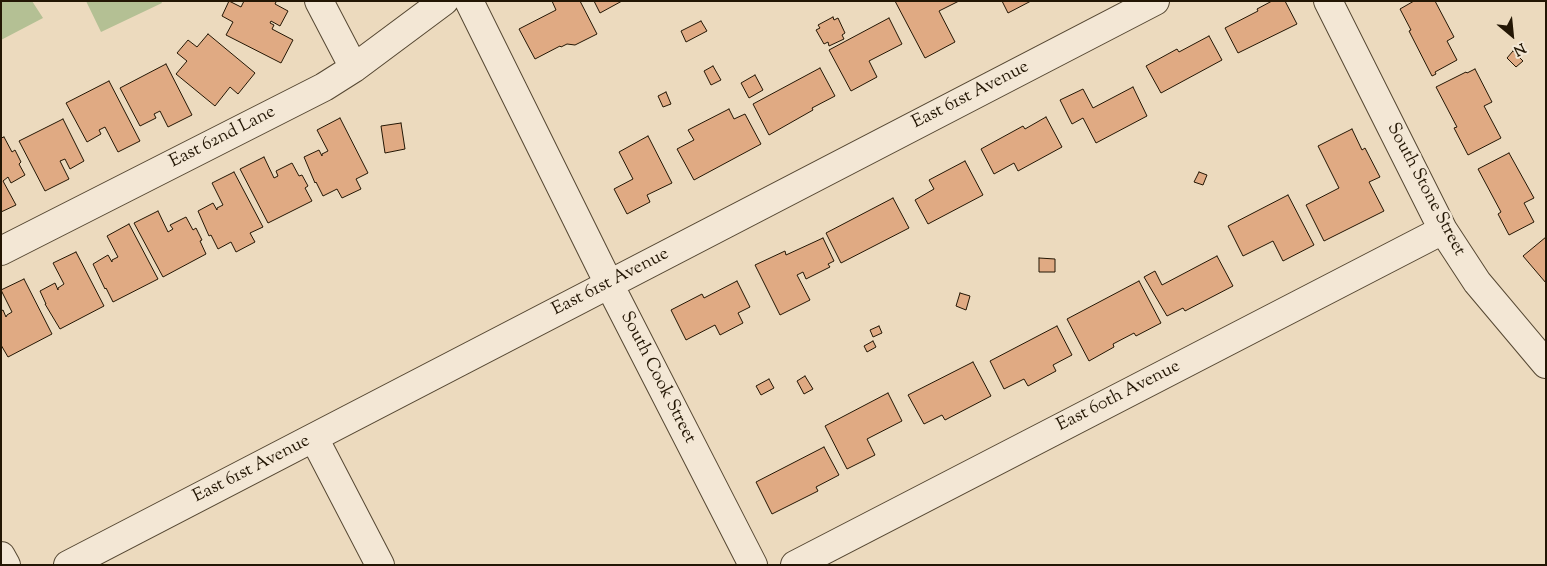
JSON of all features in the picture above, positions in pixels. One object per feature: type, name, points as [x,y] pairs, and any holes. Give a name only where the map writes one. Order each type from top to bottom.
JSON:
[{"type":"street","points":[[319,1],[354,68]]},
{"type":"street","name":"South Cook Street","points":[[469,1],[608,284],[753,565]]},
{"type":"street","name":"East 61st Avenue","points":[[68,565],[1154,1]]},
{"type":"street","name":"South Stone Street","points":[[1328,1],[1442,230],[1477,282],[1546,364]]},
{"type":"street","name":"East 62nd Lane","points":[[1,251],[324,87],[354,68],[440,5]]},
{"type":"street","name":"East 60th Avenue","points":[[795,565],[1442,230]]},
{"type":"street","points":[[314,438],[380,565]]},
{"type":"street","points":[[1,556],[6,565]]},
{"type":"green space","points":[[1,1],[32,1],[43,18],[1,40]]},
{"type":"green space","points":[[86,1],[161,1],[162,3],[101,32]]},
{"type":"building","points":[[229,1],[241,7],[244,1],[274,1],[276,2],[275,4],[288,11],[280,26],[271,21],[270,23],[274,25],[272,29],[293,40],[281,63],[226,35],[233,22],[222,16]]},
{"type":"building","points":[[552,1],[580,1],[597,34],[575,45],[567,44],[560,46],[535,59],[519,29],[556,10]]},
{"type":"building","points":[[594,1],[622,1],[600,13]]},
{"type":"building","points":[[895,1],[959,1],[939,11],[955,42],[925,58]]},
{"type":"building","points":[[1002,1],[1031,1],[1008,13]]},
{"type":"building","points":[[1272,1],[1285,1],[1297,24],[1238,53],[1225,28],[1258,11],[1257,9]]},
{"type":"building","points":[[1414,1],[1435,1],[1454,37],[1447,41],[1457,60],[1435,72],[1436,74],[1432,76],[1400,9]]},
{"type":"building","points":[[833,17],[834,20],[838,18],[845,33],[842,35],[844,39],[829,46],[828,42],[824,44],[816,30],[820,28],[818,25]]},
{"type":"building","points":[[889,18],[902,44],[869,61],[877,77],[851,91],[829,50]]},
{"type":"building","points":[[701,21],[707,31],[686,42],[681,31]]},
{"type":"building","points":[[208,34],[255,73],[238,94],[230,87],[215,106],[176,74],[187,61],[177,53],[188,40],[197,47]]},
{"type":"building","points":[[1209,36],[1222,60],[1161,93],[1146,66],[1177,49],[1179,52]]},
{"type":"building","points":[[1513,51],[1523,61],[1516,67],[1507,58]]},
{"type":"building","points":[[166,64],[192,115],[168,127],[160,111],[154,114],[156,118],[140,126],[120,88]]},
{"type":"building","points":[[713,66],[721,80],[711,85],[704,71]]},
{"type":"building","points":[[820,68],[835,96],[769,135],[753,104]]},
{"type":"building","points":[[1475,69],[1492,102],[1484,106],[1501,138],[1468,155],[1454,128],[1457,127],[1436,87]]},
{"type":"building","points":[[755,75],[763,90],[749,98],[741,83]]},
{"type":"building","points":[[109,81],[140,141],[118,152],[105,127],[99,130],[101,134],[87,142],[66,103]]},
{"type":"building","points":[[1133,87],[1147,116],[1096,143],[1083,118],[1072,124],[1060,100],[1083,89],[1093,108]]},
{"type":"building","points":[[666,92],[671,104],[663,107],[658,96]]},
{"type":"building","points":[[729,109],[734,119],[745,114],[761,144],[694,180],[677,149],[694,140],[688,130]]},
{"type":"building","points":[[1046,117],[1062,147],[1018,171],[1014,163],[994,174],[981,149],[1023,126],[1025,129]]},
{"type":"building","points":[[340,118],[368,173],[356,179],[361,189],[342,198],[337,189],[323,196],[304,157],[319,150],[322,156],[322,154],[328,151],[317,130]]},
{"type":"building","points":[[63,119],[84,161],[70,169],[65,159],[60,161],[69,179],[45,191],[19,141]]},
{"type":"building","points":[[401,123],[405,149],[385,153],[381,126]]},
{"type":"building","points":[[1352,129],[1362,150],[1365,148],[1380,177],[1369,182],[1384,211],[1324,241],[1306,205],[1339,188],[1318,146]]},
{"type":"building","points":[[648,136],[672,183],[647,195],[650,202],[627,214],[614,189],[633,179],[619,152]]},
{"type":"building","points":[[4,137],[12,152],[15,150],[25,175],[11,183],[8,177],[3,181],[16,205],[1,212],[1,138]]},
{"type":"building","points":[[1509,153],[1534,198],[1524,203],[1534,222],[1509,235],[1498,214],[1501,212],[1478,169]]},
{"type":"building","points":[[264,157],[274,178],[278,176],[276,171],[292,163],[299,176],[302,175],[308,186],[305,188],[312,201],[268,223],[240,169]]},
{"type":"building","points":[[965,161],[983,195],[928,224],[915,200],[934,189],[929,180]]},
{"type":"building","points":[[234,172],[263,227],[250,233],[255,242],[236,252],[231,242],[218,249],[211,235],[209,236],[198,211],[213,203],[217,210],[217,208],[223,205],[212,183]]},
{"type":"building","points":[[1199,172],[1207,175],[1203,185],[1194,182]]},
{"type":"building","points":[[1288,195],[1314,245],[1283,261],[1273,241],[1243,256],[1228,226]]},
{"type":"building","points":[[893,198],[909,228],[841,263],[826,233]]},
{"type":"building","points":[[158,211],[168,232],[173,229],[170,225],[186,217],[193,230],[196,228],[206,254],[163,277],[134,223]]},
{"type":"building","points":[[129,224],[158,279],[113,302],[93,264],[108,255],[112,262],[112,260],[118,257],[107,236]]},
{"type":"building","points":[[1546,237],[1546,283],[1523,256]]},
{"type":"building","points":[[823,238],[834,261],[828,264],[830,267],[806,279],[803,272],[797,275],[810,300],[780,315],[755,265],[785,251],[786,255]]},
{"type":"building","points":[[76,252],[104,306],[60,329],[45,304],[40,291],[55,283],[58,290],[64,284],[53,263]]},
{"type":"building","points":[[1217,256],[1233,286],[1185,311],[1183,308],[1167,316],[1144,277],[1155,271],[1162,285]]},
{"type":"building","points":[[1039,258],[1055,259],[1055,272],[1039,272]]},
{"type":"building","points":[[24,279],[52,334],[8,357],[1,345],[1,311],[3,310],[6,317],[12,312],[1,290]]},
{"type":"building","points":[[737,281],[750,307],[738,313],[743,323],[720,335],[715,325],[686,340],[671,310],[702,294],[704,298]]},
{"type":"building","points":[[1139,281],[1161,323],[1136,336],[1134,333],[1113,344],[1114,347],[1089,361],[1067,319]]},
{"type":"building","points":[[960,293],[970,296],[966,310],[956,306]]},
{"type":"building","points":[[879,326],[882,333],[873,337],[870,330]]},
{"type":"building","points":[[1057,326],[1072,355],[1053,365],[1056,371],[1028,386],[1024,379],[1004,389],[990,361]]},
{"type":"building","points":[[873,341],[876,347],[867,352],[864,346]]},
{"type":"building","points":[[973,362],[991,396],[945,420],[942,415],[924,424],[908,395]]},
{"type":"building","points":[[805,376],[813,389],[804,394],[797,381]]},
{"type":"building","points":[[769,379],[774,388],[761,395],[756,386]]},
{"type":"building","points":[[888,393],[902,421],[867,439],[875,455],[847,469],[825,426]]},
{"type":"building","points":[[824,447],[839,475],[816,487],[818,491],[772,514],[756,482]]}]
